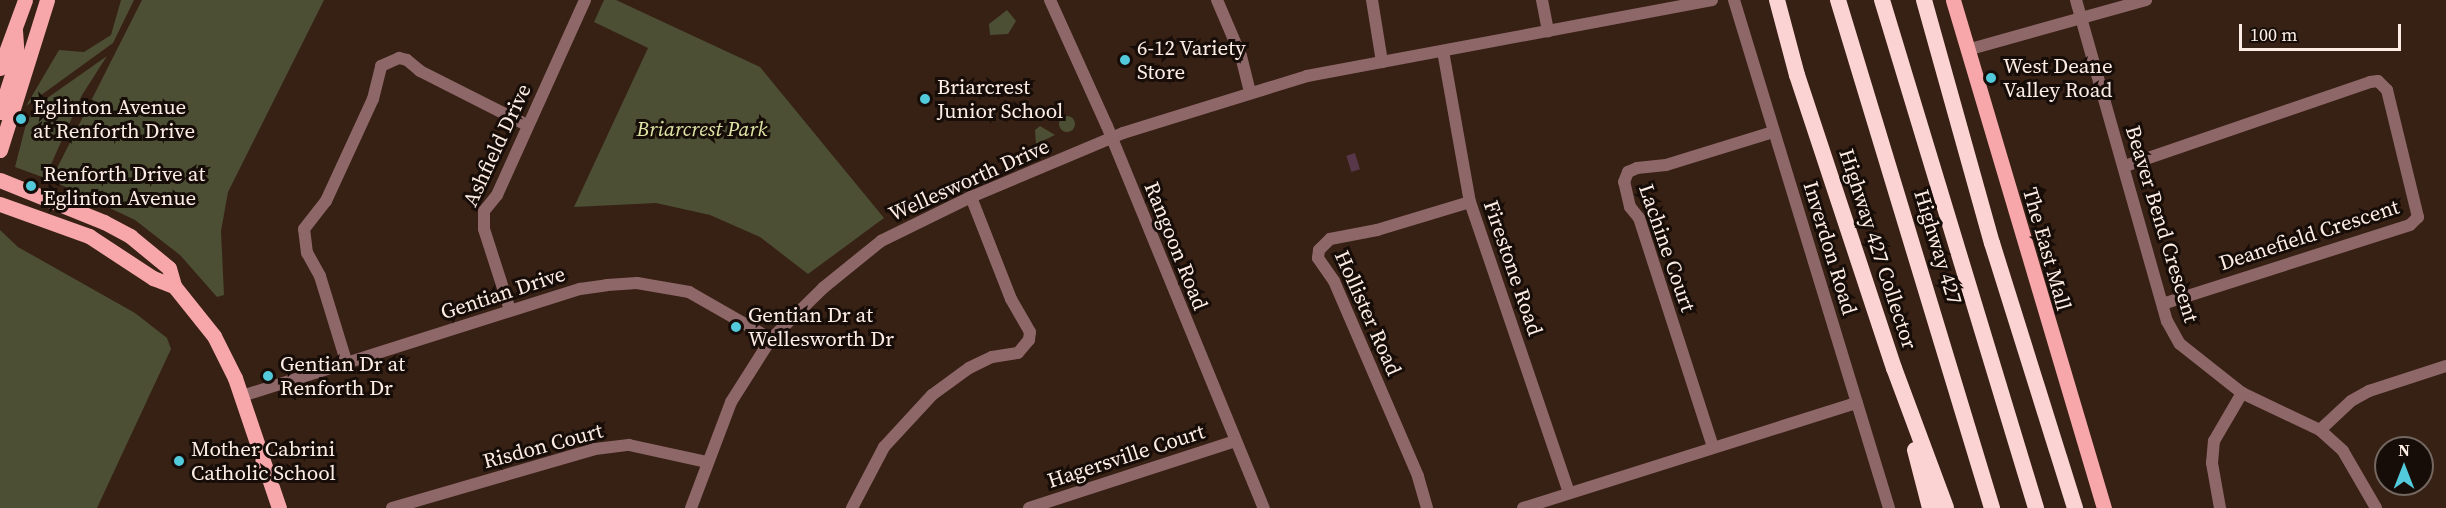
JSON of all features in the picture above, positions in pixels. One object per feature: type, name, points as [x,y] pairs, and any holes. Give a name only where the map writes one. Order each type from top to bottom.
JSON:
[{"type":"highway","name":"Highway 427 Collector","points":[[1778,0],[1797,75],[1894,368],[1946,508]]},
{"type":"highway","name":"Highway 427","points":[[1838,0],[1992,508]]},
{"type":"highway","name":"Highway 427","points":[[1884,0],[2036,508]]},
{"type":"highway","points":[[1924,0],[1992,243],[2075,508]]},
{"type":"highway","points":[[1894,368],[1930,508]]},
{"type":"main road","points":[[0,112],[15,29],[25,0]]},
{"type":"main road","points":[[0,150],[47,0]]},
{"type":"main road","name":"The East Mall","points":[[1953,0],[2104,508]]},
{"type":"main road","points":[[0,68],[12,51]]},
{"type":"main road","points":[[0,180],[130,236],[169,268],[174,286],[214,336],[242,396],[279,508]]},
{"type":"main road","points":[[0,204],[89,236],[153,278],[174,286]]},
{"type":"street","name":"Ashfield Drive","points":[[510,310],[482,221],[585,0]]},
{"type":"street","name":"Rangoon Road","points":[[1050,0],[1112,138],[1264,508]]},
{"type":"street","points":[[1217,0],[1241,56],[1250,92]]},
{"type":"street","points":[[1372,0],[1382,62]]},
{"type":"street","points":[[1542,0],[1548,31]]},
{"type":"street","name":"Wellesworth Drive","points":[[691,508],[706,462],[730,402],[771,339],[823,288],[881,242],[971,197],[1112,138],[1250,92],[1307,76],[1712,0]]},
{"type":"street","name":"Inverdon Road","points":[[1734,0],[1889,508]]},
{"type":"street","name":"Beaver Bend Crescent","points":[[2076,0],[2163,304],[2180,344],[2242,393],[2320,430],[2343,451],[2376,508]]},
{"type":"street","points":[[1967,50],[2146,0]]},
{"type":"street","name":"Firestone Road","points":[[1443,51],[1470,202],[1569,492]]},
{"type":"street","points":[[347,364],[320,276],[307,254],[304,229],[326,201],[373,99],[381,66],[399,58],[407,60],[420,71],[527,125]]},
{"type":"street","name":"Deanefield Crescent","points":[[2125,166],[2370,82],[2378,81],[2387,90],[2418,217],[2410,225],[2163,304]]},
{"type":"street","name":"Lachine Court","points":[[1713,447],[1639,218],[1630,207],[1624,182],[1628,172],[1637,168],[1666,165],[1773,132]]},
{"type":"street","points":[[852,508],[884,447],[932,395],[969,368],[992,357],[1018,353],[1029,340],[1030,332],[1011,299],[971,197]]},
{"type":"street","name":"Hollister Road","points":[[1427,508],[1418,476],[1334,281],[1318,258],[1319,250],[1330,239],[1377,230],[1470,202]]},
{"type":"street","name":"Gentian Drive","points":[[242,396],[580,289],[637,283],[689,292],[771,339]]},
{"type":"street","points":[[2320,430],[2351,401],[2369,391],[2446,366]]},
{"type":"street","points":[[2220,508],[2212,464],[2214,441],[2242,393]]},
{"type":"street","points":[[1523,508],[1857,403]]},
{"type":"street","name":"Hagersville Court","points":[[1029,508],[1235,441]]},
{"type":"street","name":"Risdon Court","points":[[392,508],[595,449],[628,445],[706,462]]},
{"type":"green space","points":[[121,0],[134,0],[113,43],[26,106],[59,50],[84,52],[111,35]]},
{"type":"green space","points":[[142,0],[324,0],[228,192],[221,231],[224,295],[217,297],[180,255],[135,220],[51,180]]},
{"type":"green space","name":"Briarcrest Park","points":[[604,0],[616,0],[760,67],[884,218],[808,274],[760,237],[710,215],[656,203],[574,207],[648,48],[594,22]]},
{"type":"green space","points":[[1007,10],[1016,21],[1008,34],[990,35],[989,24]]},
{"type":"green space","points":[[107,56],[82,95],[45,178],[15,167],[26,124],[36,106]]},
{"type":"green space","points":[[1067,116],[1073,118],[1075,124],[1073,130],[1067,132],[1061,130],[1059,124],[1061,118]]},
{"type":"green space","points":[[1040,126],[1055,135],[1036,144],[1035,130]]},
{"type":"green space","points":[[0,230],[18,247],[135,313],[167,338],[171,349],[97,508],[0,508]]},
{"type":"shaded area","points":[[1355,153],[1360,169],[1351,172],[1346,156]]},
{"type":"place","name":"6-12 Variety Store","points":[[1125,60]]},
{"type":"place","name":"West Deane Valley Road","points":[[1991,78]]},
{"type":"place","name":"Briarcrest Junior School","points":[[925,99]]},
{"type":"place","name":"Eglinton Avenue at Renforth Drive","points":[[21,119]]},
{"type":"place","name":"Renforth Drive at Eglinton Avenue","points":[[31,186]]},
{"type":"place","name":"Gentian Dr at Wellesworth Dr","points":[[736,327]]},
{"type":"place","name":"Gentian Dr at Renforth Dr","points":[[268,376]]},
{"type":"place","name":"Mother Cabrini Catholic School","points":[[179,461]]}]
